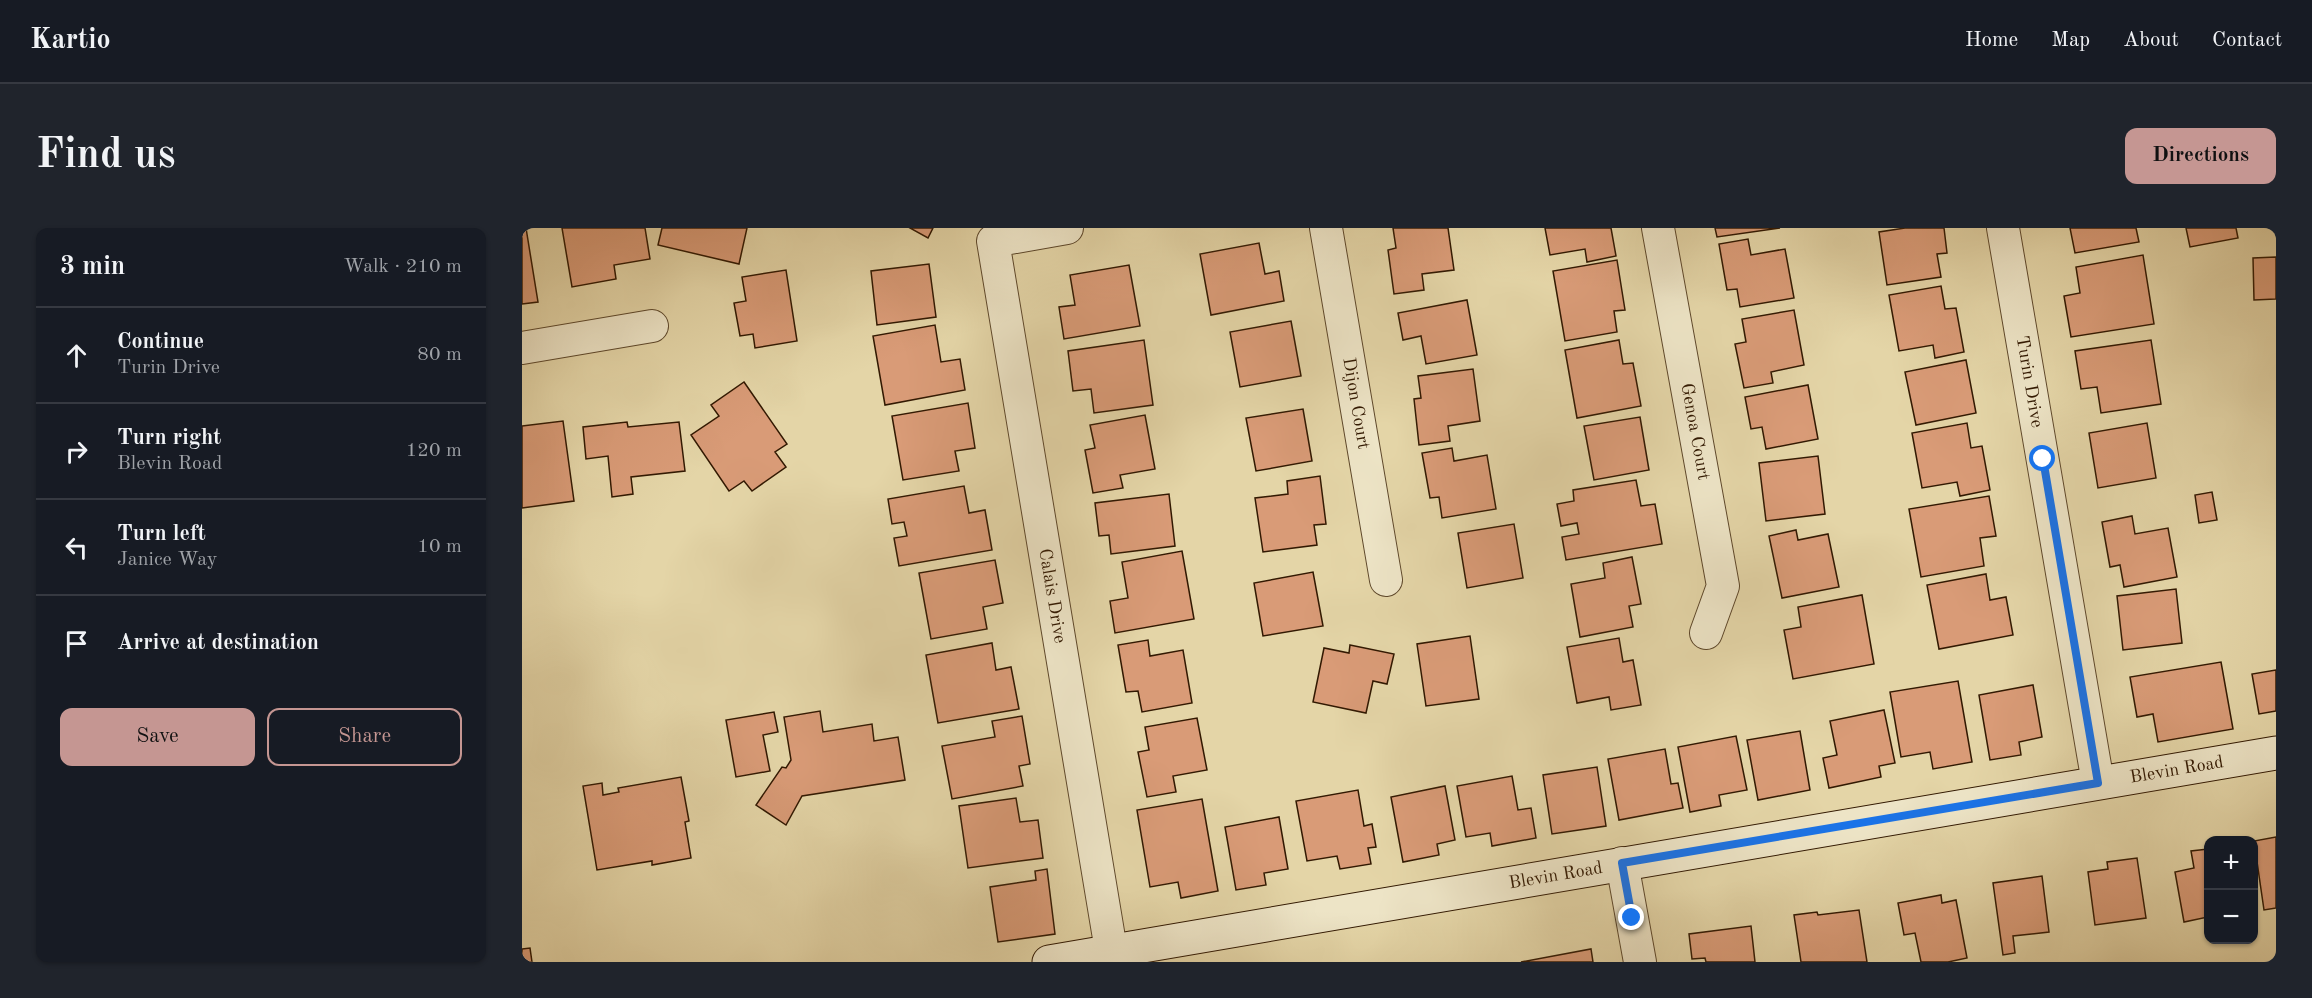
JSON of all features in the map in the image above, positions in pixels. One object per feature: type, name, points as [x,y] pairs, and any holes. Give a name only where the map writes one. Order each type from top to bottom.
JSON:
[{"type":"street","name":"Calais Drive","points":[[1067,228],[993,240],[1111,950]]},
{"type":"street","name":"Dijon Court","points":[[1326,228],[1386,580]]},
{"type":"street","name":"Genoa Court","points":[[1658,228],[1723,586],[1706,633]]},
{"type":"street","name":"Turin Drive","points":[[2003,228],[2098,783]]},
{"type":"street","points":[[522,348],[652,326]]},
{"type":"street","name":"Blevin Road","points":[[1048,962],[2276,753]]},
{"type":"street","points":[[1622,863],[1640,962]]},
{"type":"building","points":[[522,228],[526,228],[538,302],[522,304]]},
{"type":"building","points":[[562,228],[645,228],[650,259],[614,265],[616,279],[572,287]]},
{"type":"building","points":[[662,228],[747,228],[739,264],[658,245]]},
{"type":"building","points":[[910,228],[933,228],[928,238]]},
{"type":"building","points":[[1393,228],[1448,228],[1454,270],[1422,274],[1424,290],[1394,294],[1388,250],[1396,248]]},
{"type":"building","points":[[1545,228],[1611,228],[1616,256],[1587,262],[1585,249],[1550,255]]},
{"type":"building","points":[[1715,228],[1780,228],[1717,237]]},
{"type":"building","points":[[1905,228],[1944,228],[1947,253],[1937,254],[1941,277],[1887,285],[1879,232]]},
{"type":"building","points":[[2070,228],[2136,228],[2139,242],[2075,253]]},
{"type":"building","points":[[2186,228],[2236,228],[2238,238],[2190,247]]},
{"type":"building","points":[[1748,239],[1751,255],[1785,249],[1794,298],[1740,307],[1737,289],[1727,290],[1719,244]]},
{"type":"building","points":[[1259,243],[1265,274],[1279,271],[1284,301],[1211,315],[1200,254]]},
{"type":"building","points":[[2143,255],[2154,324],[2071,337],[2064,296],[2080,293],[2076,267]]},
{"type":"building","points":[[2276,257],[2276,299],[2254,300],[2253,258]]},
{"type":"building","points":[[1617,260],[1625,310],[1614,311],[1617,332],[1565,341],[1553,271]]},
{"type":"building","points":[[929,264],[936,317],[877,325],[871,271]]},
{"type":"building","points":[[1129,265],[1140,326],[1064,339],[1059,307],[1075,305],[1070,275]]},
{"type":"building","points":[[786,270],[797,341],[755,348],[753,334],[740,336],[734,303],[746,301],[742,277]]},
{"type":"building","points":[[1941,286],[1945,309],[1956,308],[1964,352],[1935,358],[1933,345],[1899,351],[1889,295]]},
{"type":"building","points":[[1467,300],[1477,355],[1426,364],[1421,336],[1403,340],[1398,313]]},
{"type":"building","points":[[1794,310],[1804,365],[1771,372],[1773,383],[1744,388],[1735,344],[1746,342],[1742,319]]},
{"type":"building","points":[[1291,321],[1301,376],[1240,387],[1230,332]]},
{"type":"building","points":[[935,325],[941,362],[960,359],[965,390],[885,405],[873,336]]},
{"type":"building","points":[[1144,340],[1153,405],[1094,413],[1091,389],[1073,391],[1068,351]]},
{"type":"building","points":[[1619,340],[1623,364],[1633,363],[1641,406],[1577,418],[1565,350]]},
{"type":"building","points":[[2151,340],[2161,404],[2101,413],[2097,387],[2081,389],[2075,351]]},
{"type":"building","points":[[1966,360],[1976,413],[1916,425],[1905,372]]},
{"type":"building","points":[[1473,369],[1480,421],[1448,426],[1450,441],[1419,445],[1414,399],[1421,398],[1418,376]]},
{"type":"building","points":[[744,382],[787,444],[775,452],[786,467],[752,491],[744,481],[729,491],[691,435],[719,416],[711,405]]},
{"type":"building","points":[[1808,385],[1818,439],[1766,449],[1762,427],[1751,429],[1745,397]]},
{"type":"building","points":[[968,403],[975,448],[955,451],[959,471],[903,480],[892,416]]},
{"type":"building","points":[[1303,409],[1312,461],[1256,471],[1246,418]]},
{"type":"building","points":[[1145,415],[1155,469],[1120,475],[1123,488],[1093,493],[1085,450],[1095,448],[1090,425]]},
{"type":"building","points":[[1640,417],[1649,470],[1594,480],[1584,426]]},
{"type":"building","points":[[563,421],[574,501],[522,508],[522,426]]},
{"type":"building","points":[[627,422],[628,427],[679,422],[685,471],[631,477],[633,494],[612,497],[608,456],[586,459],[583,427]]},
{"type":"building","points":[[1967,423],[1971,448],[1982,446],[1990,490],[1960,496],[1957,482],[1922,488],[1912,433]]},
{"type":"building","points":[[2147,423],[2156,478],[2098,488],[2089,433]]},
{"type":"building","points":[[1452,448],[1454,461],[1487,455],[1496,509],[1442,518],[1439,497],[1430,498],[1422,453]]},
{"type":"building","points":[[1818,456],[1825,514],[1766,521],[1759,463]]},
{"type":"building","points":[[1320,476],[1326,524],[1314,525],[1317,545],[1263,552],[1255,498],[1288,494],[1287,481]]},
{"type":"building","points":[[1636,480],[1641,506],[1655,504],[1662,544],[1566,560],[1562,537],[1579,534],[1577,523],[1561,526],[1557,504],[1574,501],[1573,490]]},
{"type":"building","points":[[964,486],[969,513],[985,510],[992,550],[899,566],[894,538],[907,536],[904,522],[892,524],[888,499]]},
{"type":"building","points":[[2212,492],[2217,520],[2199,523],[2195,495]]},
{"type":"building","points":[[1169,494],[1175,546],[1111,554],[1109,535],[1099,536],[1095,503]]},
{"type":"building","points":[[1989,496],[1996,536],[1980,538],[1984,566],[1921,577],[1909,509]]},
{"type":"building","points":[[2132,516],[2135,534],[2168,528],[2177,577],[2124,587],[2120,565],[2110,567],[2102,522]]},
{"type":"building","points":[[1514,524],[1523,578],[1467,588],[1458,533]]},
{"type":"building","points":[[1796,530],[1798,540],[1828,534],[1839,587],[1782,598],[1769,536]]},
{"type":"building","points":[[1182,551],[1194,619],[1115,633],[1110,601],[1128,598],[1122,562]]},
{"type":"building","points":[[1632,557],[1641,604],[1629,606],[1633,627],[1580,637],[1571,584],[1605,578],[1603,563]]},
{"type":"building","points":[[995,560],[1003,603],[983,607],[987,629],[931,639],[919,573]]},
{"type":"building","points":[[1313,572],[1323,626],[1263,636],[1254,583]]},
{"type":"building","points":[[1986,574],[1990,600],[2006,597],[2013,635],[1939,649],[1927,585]]},
{"type":"building","points":[[2176,589],[2182,643],[2123,650],[2117,596]]},
{"type":"building","points":[[1862,595],[1874,664],[1793,679],[1784,630],[1801,627],[1798,607]]},
{"type":"building","points":[[1470,636],[1479,699],[1426,706],[1417,644]]},
{"type":"building","points":[[1619,638],[1623,662],[1633,660],[1641,705],[1611,710],[1609,697],[1577,703],[1567,647]]},
{"type":"building","points":[[1148,640],[1150,656],[1183,650],[1192,703],[1142,712],[1138,691],[1126,692],[1118,645]]},
{"type":"building","points":[[992,643],[996,670],[1011,667],[1019,709],[938,723],[926,655]]},
{"type":"building","points":[[1350,645],[1394,654],[1387,684],[1373,681],[1366,713],[1313,702],[1324,648],[1349,653]]},
{"type":"building","points":[[2221,662],[2233,729],[2158,742],[2153,714],[2137,717],[2130,677]]},
{"type":"building","points":[[2276,670],[2276,711],[2259,714],[2252,674]]},
{"type":"building","points":[[1958,681],[1972,762],[1933,769],[1930,752],[1901,757],[1890,692]]},
{"type":"building","points":[[2033,685],[2042,737],[2019,742],[2021,755],[1990,760],[1979,695]]},
{"type":"building","points":[[1884,710],[1895,763],[1879,766],[1881,777],[1829,788],[1823,758],[1837,755],[1830,721]]},
{"type":"building","points":[[820,711],[823,732],[872,724],[874,741],[898,737],[905,780],[802,796],[786,825],[756,805],[782,767],[786,768],[791,760],[784,717]]},
{"type":"building","points":[[774,712],[778,732],[763,735],[770,771],[736,777],[726,720]]},
{"type":"building","points":[[1022,716],[1030,764],[1019,766],[1023,786],[952,799],[942,746],[995,737],[992,721]]},
{"type":"building","points":[[1197,718],[1207,770],[1173,776],[1176,792],[1147,797],[1138,752],[1149,750],[1145,727]]},
{"type":"building","points":[[1800,731],[1810,790],[1758,800],[1747,740]]},
{"type":"building","points":[[1736,736],[1747,790],[1719,795],[1721,806],[1690,812],[1678,747]]},
{"type":"building","points":[[1665,749],[1671,784],[1678,783],[1683,808],[1619,820],[1608,759]]},
{"type":"building","points":[[1597,767],[1606,826],[1552,834],[1543,775]]},
{"type":"building","points":[[1512,776],[1518,810],[1531,808],[1536,838],[1492,846],[1490,833],[1466,837],[1457,786]]},
{"type":"building","points":[[681,777],[689,821],[685,822],[691,858],[652,865],[652,861],[597,870],[583,786],[602,783],[603,795],[619,792],[618,788]]},
{"type":"building","points":[[1445,786],[1455,840],[1437,844],[1439,855],[1403,862],[1391,797]]},
{"type":"building","points":[[1358,790],[1364,826],[1372,824],[1376,847],[1368,848],[1371,864],[1340,869],[1337,856],[1307,861],[1296,801]]},
{"type":"building","points":[[1016,798],[1020,822],[1038,820],[1043,858],[968,868],[959,806]]},
{"type":"building","points":[[1202,799],[1218,891],[1181,898],[1178,882],[1150,887],[1137,810]]},
{"type":"building","points":[[1279,817],[1288,869],[1264,873],[1266,885],[1236,890],[1225,827]]},
{"type":"building","points":[[2276,837],[2276,908],[2264,910],[2258,869],[2258,840]]},
{"type":"building","points":[[2204,849],[2204,918],[2184,922],[2175,872],[2194,868],[2191,851]]},
{"type":"building","points":[[2137,858],[2146,918],[2095,925],[2088,872],[2108,869],[2107,862]]},
{"type":"building","points":[[1047,869],[1055,934],[998,942],[990,887],[1036,880],[1035,871]]},
{"type":"building","points":[[2042,876],[2049,932],[2013,936],[2015,953],[2003,955],[1993,883]]},
{"type":"building","points":[[1941,895],[1942,903],[1956,900],[1967,958],[1948,962],[1921,962],[1915,933],[1904,935],[1898,903]]},
{"type":"building","points":[[1859,910],[1867,962],[1801,962],[1794,915],[1817,912],[1818,915]]},
{"type":"building","points":[[1751,926],[1755,962],[1706,962],[1705,958],[1692,959],[1689,934]]},
{"type":"building","points":[[530,948],[532,962],[522,962],[522,949]]},
{"type":"building","points":[[1591,949],[1593,962],[1521,962]]},
{"type":"route","points":[[1632,918],[1622,863],[2098,783],[2043,459]]}]
